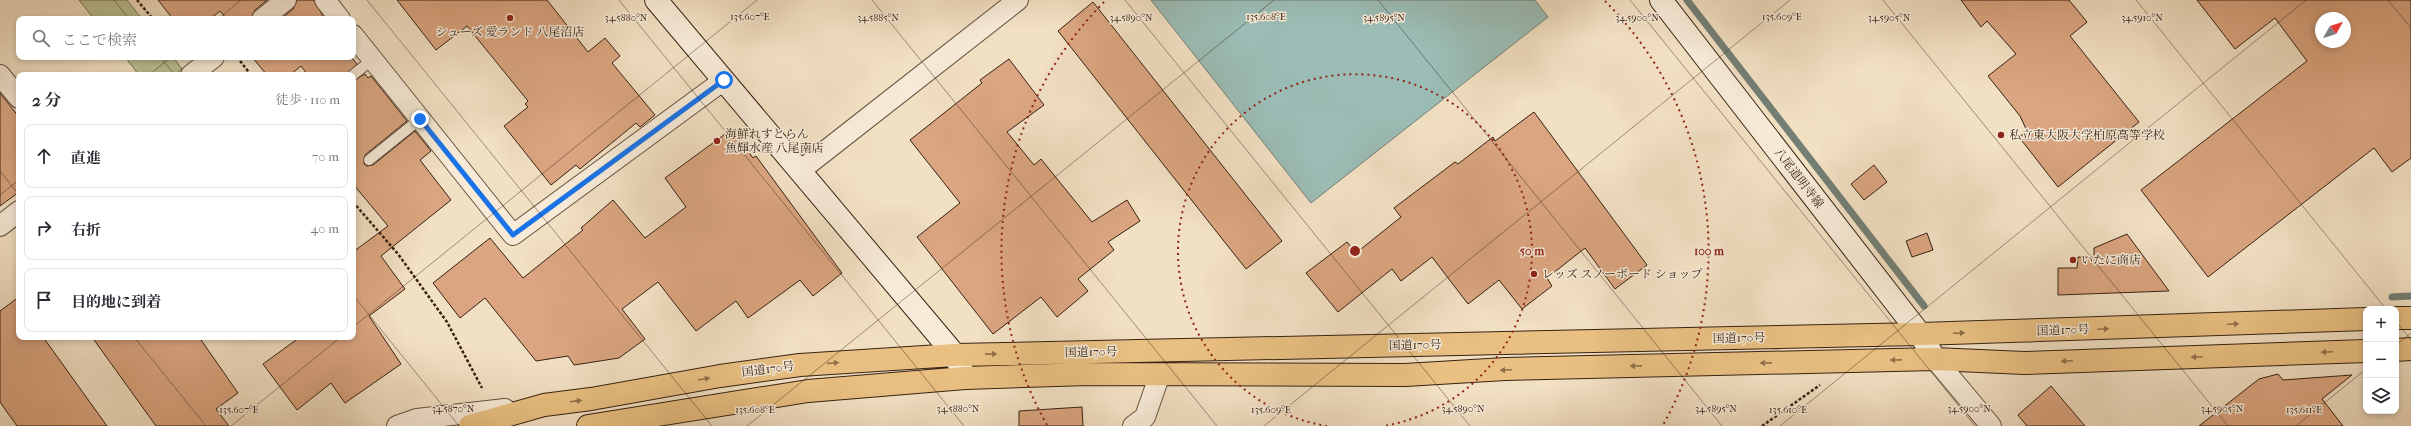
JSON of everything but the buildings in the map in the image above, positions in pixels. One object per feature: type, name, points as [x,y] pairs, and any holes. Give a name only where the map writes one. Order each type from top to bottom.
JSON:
[{"type":"highway","points":[[2399,318],[2411,318]]},
{"type":"highway","name":"国道170号","points":[[470,426],[544,405],[591,399],[720,376],[800,365],[955,355],[1920,334],[2363,319]]},
{"type":"highway","points":[[2399,350],[2411,349]]},
{"type":"highway","name":"国道170号","points":[[588,426],[808,391],[965,378],[1160,374],[1405,376],[1505,370],[1934,359],[2024,363],[2363,351]]},
{"type":"street","points":[[266,16],[286,0]]},
{"type":"street","points":[[325,0],[338,16]]},
{"type":"street","points":[[656,0],[801,170],[955,355],[965,378]]},
{"type":"street","points":[[801,170],[1018,0]]},
{"type":"street","name":"八尾道明寺線","points":[[1661,0],[1920,334],[1934,359]]},
{"type":"street","points":[[356,39],[513,235],[724,80]]},
{"type":"street","points":[[195,72],[210,60]]},
{"type":"street","points":[[0,74],[16,94]]},
{"type":"street","points":[[0,226],[16,213]]},
{"type":"street","points":[[1934,359],[1992,426]]},
{"type":"street","points":[[1133,426],[1145,417],[1160,374]]},
{"type":"street","points":[[397,426],[417,419],[544,405]]},
{"type":"lane","points":[[356,73],[373,59]]},
{"type":"lane","points":[[369,160],[420,119]]},
{"type":"path","points":[[138,0],[151,16]]},
{"type":"path","points":[[239,60],[249,72]]},
{"type":"path","points":[[356,205],[398,254],[447,322],[482,388]]},
{"type":"path","points":[[1762,426],[1823,383],[1824,362]]},
{"type":"green space","points":[[79,0],[127,0],[140,16],[92,16]]},
{"type":"green space","points":[[127,60],[175,60],[182,69],[178,72],[137,72]]},
{"type":"water","points":[[1151,0],[1535,0],[1548,17],[1311,203]]},
{"type":"waterway","points":[[1687,0],[1924,306]]},
{"type":"waterway","points":[[2392,297],[2411,296]]},
{"type":"place","name":"シューズ 愛ランド 八尾沼店","points":[[510,18]]},
{"type":"place","name":"私立東大阪大学柏原高等学校","points":[[2001,135]]},
{"type":"place","name":"海鮮れすとらん 魚輝水産 八尾南店","points":[[717,141]]},
{"type":"place","name":"いたに商店","points":[[2073,260]]},
{"type":"place","name":"レッズ スノーボード ショップ","points":[[1534,274]]},
{"type":"route","points":[[420,119],[513,235],[724,80]]}]
